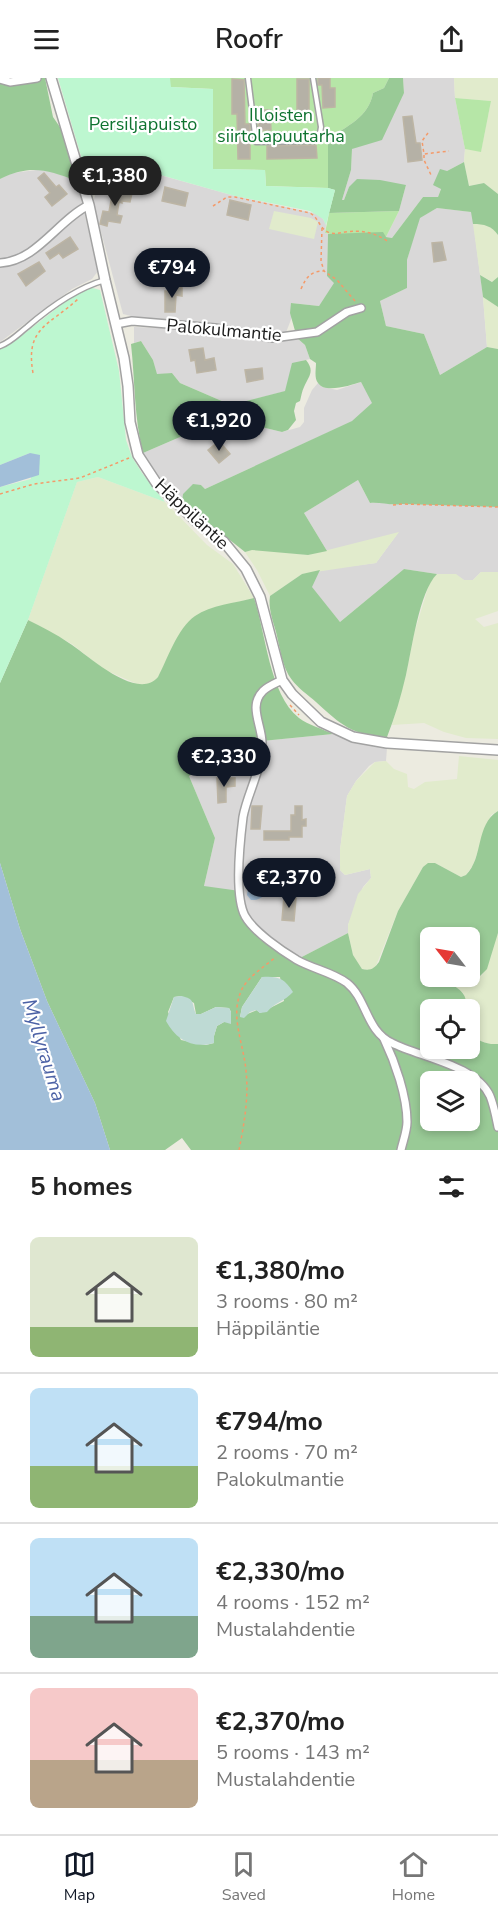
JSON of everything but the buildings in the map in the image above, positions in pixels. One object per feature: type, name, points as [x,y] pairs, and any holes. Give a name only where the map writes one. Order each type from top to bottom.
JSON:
[{"type":"street","points":[[0,79],[10,82],[37,78]]},
{"type":"street","name":"Häppiläntie","points":[[51,78],[89,205],[126,369],[133,439],[138,454],[157,484],[198,523],[224,542],[246,568],[260,597],[282,680],[291,694],[321,722],[353,737],[387,743],[498,750]]},
{"type":"street","points":[[0,263],[10,263],[29,253],[54,230],[89,205]]},
{"type":"street","name":"Palokulmantie","points":[[116,324],[132,321],[215,328],[273,338],[317,332],[347,312],[361,308]]},
{"type":"street","points":[[282,680],[264,689],[255,705],[262,741],[261,757],[243,815],[239,867],[240,891],[245,916],[255,928],[296,960],[347,983],[358,994],[374,1029],[384,1039],[451,1066],[475,1080],[490,1096],[498,1127]]},
{"type":"street","points":[[384,1039],[392,1056],[406,1111],[407,1124],[401,1150]]},
{"type":"lane","points":[[248,78],[256,142],[319,139],[321,127],[313,78]]},
{"type":"lane","points":[[0,346],[19,335],[74,292],[105,280]]},
{"type":"path","points":[[428,133],[422,141],[424,160],[432,177]]},
{"type":"path","points":[[424,154],[449,151]]},
{"type":"path","points":[[213,206],[227,197],[235,197],[310,213],[328,232],[365,231],[387,241]]},
{"type":"path","points":[[322,228],[321,261],[324,271],[343,286],[361,308]]},
{"type":"path","points":[[301,290],[306,277],[312,272],[324,271]]},
{"type":"path","points":[[33,373],[30,357],[34,337],[78,298]]},
{"type":"path","points":[[0,494],[34,484],[80,477],[138,454]]},
{"type":"path","points":[[393,505],[498,507]]},
{"type":"path","points":[[239,1150],[247,1073],[236,1012],[244,986],[282,949]]},
{"type":"shaded area","points":[[403,78],[454,78],[455,98],[465,149],[464,162],[447,171],[438,197],[423,197],[392,238],[386,237],[399,211],[406,185],[349,187],[342,200],[351,170],[352,149],[404,93]]},
{"type":"shaded area","points":[[110,161],[235,196],[318,214],[326,225],[325,233],[328,234],[327,276],[335,283],[319,306],[291,303],[292,317],[285,335],[273,337],[212,324],[155,322],[123,314],[93,202]]},
{"type":"shaded area","points":[[45,169],[77,181],[98,271],[92,279],[72,289],[0,342],[0,179],[12,173]]},
{"type":"shaded area","points":[[437,208],[472,212],[487,347],[440,375],[424,334],[386,326],[380,301],[407,288],[407,260],[419,218]]},
{"type":"shaded area","points":[[134,327],[214,330],[297,338],[305,345],[310,359],[302,361],[289,380],[286,391],[231,405],[180,383],[172,373],[157,375],[153,360],[141,341],[134,343]]},
{"type":"shaded area","points":[[361,382],[373,403],[353,421],[205,489],[201,485],[182,502],[161,480],[143,453],[224,418],[282,432],[300,427],[304,422],[304,408],[312,390],[318,383],[322,387],[337,390]]},
{"type":"shaded area","points":[[358,480],[370,503],[498,507],[498,572],[481,572],[473,580],[464,580],[455,574],[404,569],[340,622],[311,587],[320,570],[376,563],[398,533],[327,551],[304,513]]},
{"type":"shaded area","points":[[333,734],[356,743],[387,748],[386,761],[375,762],[369,766],[347,796],[340,850],[340,870],[345,875],[370,869],[371,878],[363,887],[348,925],[348,933],[296,960],[204,886],[215,838],[189,776],[262,741]]},
{"type":"shaded area","points":[[262,977],[280,979],[293,992],[267,1012],[260,1013],[256,1010],[244,1018],[240,1017],[242,1007]]},
{"type":"shaded area","points":[[181,996],[191,1000],[196,1014],[216,1007],[229,1008],[231,1024],[224,1022],[217,1026],[214,1043],[192,1044],[180,1038],[170,1028],[166,1021],[174,997]]},
{"type":"green space","points":[[0,78],[45,78],[53,117],[64,133],[77,181],[39,170],[21,171],[0,179]]},
{"type":"green space","name":"Persiljapuisto","points":[[58,78],[170,78],[171,87],[213,89],[213,169],[265,170],[266,186],[335,190],[326,225],[323,219],[310,211],[235,196],[111,161],[99,183],[91,190]]},
{"type":"green space","name":"Illoisten siirtolapuutarha","points":[[170,78],[389,78],[384,88],[373,93],[362,115],[328,139],[328,188],[266,186],[265,170],[213,169],[213,89],[170,87]]},
{"type":"green space","points":[[389,78],[403,78],[404,93],[382,140],[352,149],[351,170],[342,200],[349,187],[357,179],[380,180],[406,185],[399,211],[329,213],[335,190],[328,188],[328,139],[362,115],[373,93],[384,88]]},
{"type":"green space","points":[[454,78],[498,78],[498,194],[484,183],[469,186],[464,162],[465,149],[481,151],[491,101],[455,98]]},
{"type":"green space","points":[[455,98],[491,101],[481,152],[465,149]]},
{"type":"green space","points":[[464,162],[469,186],[484,183],[498,194],[498,235],[487,226],[473,224],[471,212],[437,208],[420,218],[407,260],[407,288],[380,301],[386,326],[424,334],[440,375],[487,347],[498,349],[498,507],[370,503],[358,480],[304,513],[327,551],[308,555],[252,550],[245,552],[182,502],[183,494],[193,484],[201,485],[205,489],[352,421],[372,403],[361,382],[332,388],[326,388],[318,383],[316,363],[310,359],[305,345],[297,338],[290,313],[291,303],[319,306],[334,283],[327,276],[328,234],[383,232],[386,237],[392,238],[423,197],[438,197],[441,189],[433,185],[440,169],[447,171]]},
{"type":"green space","points":[[274,211],[311,218],[318,222],[314,239],[269,229]]},
{"type":"green space","points":[[399,211],[386,237],[364,233],[336,235],[325,233],[329,213]]},
{"type":"green space","points":[[473,224],[484,224],[495,230],[498,235],[498,277],[493,282],[480,275]]},
{"type":"green space","points":[[480,275],[492,282],[498,277],[498,307],[483,297]]},
{"type":"green space","points":[[89,287],[100,290],[119,371],[126,440],[132,457],[165,502],[98,477],[77,482],[28,620],[0,683],[0,487],[31,479],[30,453],[0,465],[0,349],[20,337],[75,294]]},
{"type":"green space","points":[[483,297],[498,307],[498,349],[487,347]]},
{"type":"green space","points":[[141,341],[153,360],[157,374],[172,373],[180,383],[231,405],[285,391],[292,363],[306,360],[310,367],[310,374],[300,401],[296,403],[294,411],[296,420],[288,430],[282,432],[224,418],[143,453],[136,413],[131,344]]},
{"type":"green space","points":[[98,477],[165,502],[207,545],[233,564],[254,598],[210,609],[180,635],[158,677],[153,683],[147,685],[137,684],[103,669],[72,644],[28,620],[77,482]]},
{"type":"green space","points":[[399,532],[376,563],[302,574],[270,596],[245,552],[252,549],[308,555]]},
{"type":"green space","points":[[404,569],[437,574],[425,594],[421,607],[402,691],[387,737],[365,734],[332,717],[297,686],[289,675],[271,614],[270,596],[302,574],[320,570],[312,587],[340,622]]},
{"type":"green space","points":[[481,572],[498,572],[498,611],[475,619],[484,627],[498,623],[498,739],[466,738],[424,723],[392,725],[406,675],[414,634],[430,581],[437,574],[456,574],[464,580],[473,580]]},
{"type":"green space","points":[[254,598],[270,662],[281,694],[299,718],[333,734],[262,741],[189,776],[215,838],[204,886],[240,891],[245,916],[255,928],[296,960],[348,933],[353,955],[362,969],[374,968],[379,962],[398,911],[423,867],[428,863],[435,863],[461,877],[466,875],[472,868],[486,824],[498,811],[498,933],[487,969],[480,976],[480,927],[420,927],[420,987],[456,987],[465,999],[420,999],[420,1059],[480,1059],[480,1041],[498,1044],[498,1150],[191,1150],[182,1138],[165,1150],[110,1150],[95,1103],[47,1001],[20,929],[0,863],[0,683],[28,620],[64,640],[113,674],[138,684],[149,683],[158,677],[183,628],[201,612]],"holes":[[[262,977],[280,977],[284,1001],[260,1013],[257,1010],[240,1017],[242,1007]],[[181,996],[194,1003],[196,1014],[216,1007],[229,1008],[231,1012],[224,1022],[217,1026],[214,1043],[206,1045],[181,1040],[168,1012],[174,997]]]},
{"type":"green space","points":[[459,756],[498,760],[498,811],[491,815],[473,865],[466,875],[461,877],[435,863],[423,867],[398,911],[375,968],[362,969],[353,955],[348,925],[358,894],[371,878],[370,869],[345,875],[340,870],[340,850],[347,796],[356,781],[375,762],[386,761],[394,769],[407,774],[408,787],[414,789],[425,782],[457,779]]},
{"type":"green space","points":[[498,933],[498,1044],[480,1041],[480,999],[464,999],[464,994],[456,987],[480,987],[480,977],[490,959]]},
{"type":"water","points":[[30,453],[40,455],[39,475],[0,487],[0,465]]},
{"type":"water","name":"Myllyrauma","points":[[0,863],[20,929],[47,1001],[95,1103],[110,1150],[0,1150]]},
{"type":"water","points":[[261,872],[270,876],[270,889],[257,900],[251,900],[247,895],[249,882]]}]
